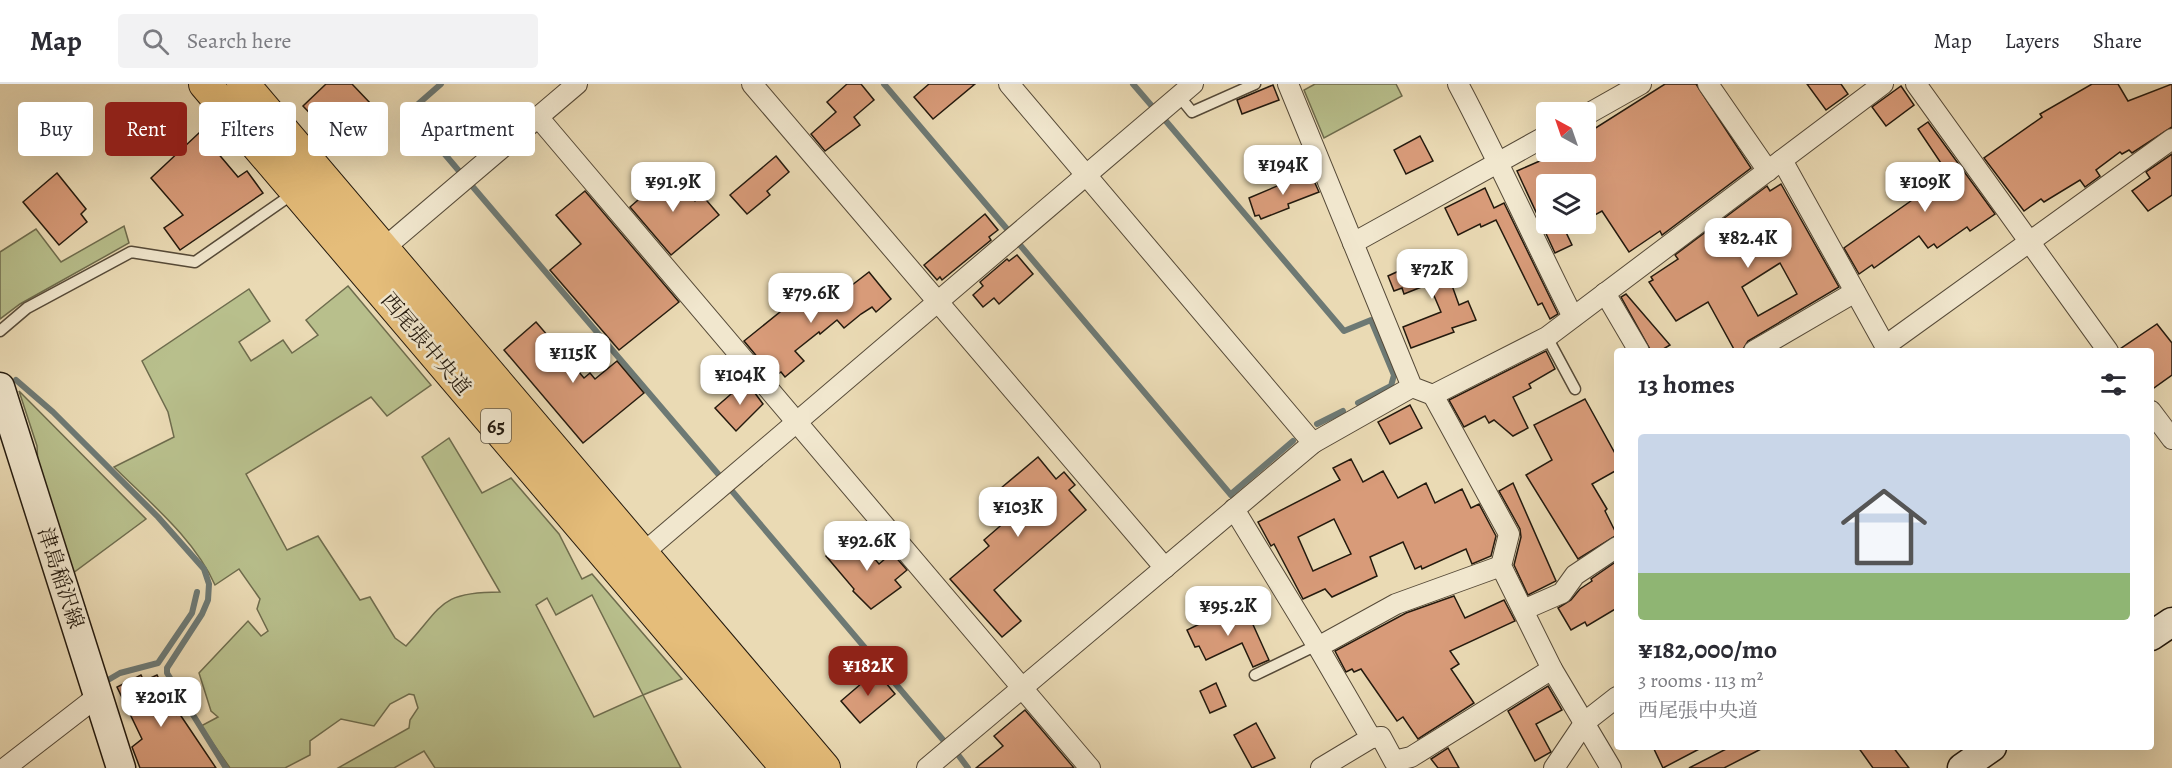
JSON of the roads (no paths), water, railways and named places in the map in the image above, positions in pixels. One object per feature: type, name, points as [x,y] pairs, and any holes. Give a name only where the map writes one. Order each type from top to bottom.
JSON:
[{"type":"main road","name":"西尾張中央道","points":[[205,84],[787,768]]},
{"type":"main road","name":"西尾張中央道","points":[[243,84],[824,768]]},
{"type":"main road","name":"津島稲沢線","points":[[0,387],[6,426],[122,768]]},
{"type":"main road","points":[[2154,634],[2172,622]]},
{"type":"street","points":[[383,249],[577,84]]},
{"type":"street","points":[[752,84],[1165,568]]},
{"type":"street","points":[[1009,84],[1313,443]]},
{"type":"street","points":[[1288,84],[1412,387],[1433,395],[1509,534],[1501,566],[1552,669],[1611,768]]},
{"type":"street","points":[[1458,84],[1500,162],[1533,238],[1573,317]]},
{"type":"street","points":[[1596,109],[1641,84]]},
{"type":"street","points":[[1708,84],[1775,166],[1856,292],[1885,348]]},
{"type":"street","points":[[1433,395],[1547,337],[1883,84]]},
{"type":"street","points":[[1916,84],[2106,348]]},
{"type":"street","points":[[642,554],[1186,90]]},
{"type":"street","points":[[538,117],[1090,768]]},
{"type":"street","points":[[1887,348],[2172,139]]},
{"type":"street","points":[[1353,243],[1536,142]]},
{"type":"street","points":[[1759,348],[1856,292]]},
{"type":"street","points":[[1605,294],[1637,348]]},
{"type":"street","points":[[927,768],[1313,443],[1412,387]]},
{"type":"street","points":[[2158,417],[2172,439]]},
{"type":"street","points":[[1234,509],[1371,738]]},
{"type":"street","points":[[1522,610],[1562,593],[1575,575],[1614,549]]},
{"type":"street","points":[[1318,646],[1396,604],[1501,566]]},
{"type":"street","points":[[1321,768],[1371,738],[1381,737],[1394,761],[1411,758],[1552,669]]},
{"type":"street","points":[[5,768],[98,696]]},
{"type":"street","points":[[1554,768],[1585,722],[1614,699]]},
{"type":"lane","points":[[1186,90],[1192,112],[1255,84]]},
{"type":"lane","points":[[0,331],[27,308],[131,252],[195,262],[296,191]]},
{"type":"lane","points":[[1547,337],[1575,389]]},
{"type":"lane","points":[[1255,675],[1318,646]]},
{"type":"waterway","points":[[441,84],[409,112],[459,171]]},
{"type":"waterway","points":[[884,84],[1007,229]]},
{"type":"waterway","points":[[1133,84],[1151,105]]},
{"type":"waterway","points":[[1165,120],[1344,331],[1371,320],[1394,375],[1391,386],[1358,403]]},
{"type":"waterway","points":[[473,187],[719,475]]},
{"type":"waterway","points":[[1020,245],[1231,495]]},
{"type":"waterway","points":[[16,380],[53,412],[158,517],[204,569],[209,584],[208,600],[202,614],[167,668],[167,673],[226,768]]},
{"type":"waterway","points":[[1317,424],[1343,411]]},
{"type":"waterway","points":[[1231,494],[1293,441]]},
{"type":"waterway","points":[[732,491],[944,741]]},
{"type":"waterway","points":[[108,680],[120,673],[158,663],[192,613],[197,592]]},
{"type":"waterway","points":[[959,756],[968,768]]}]
